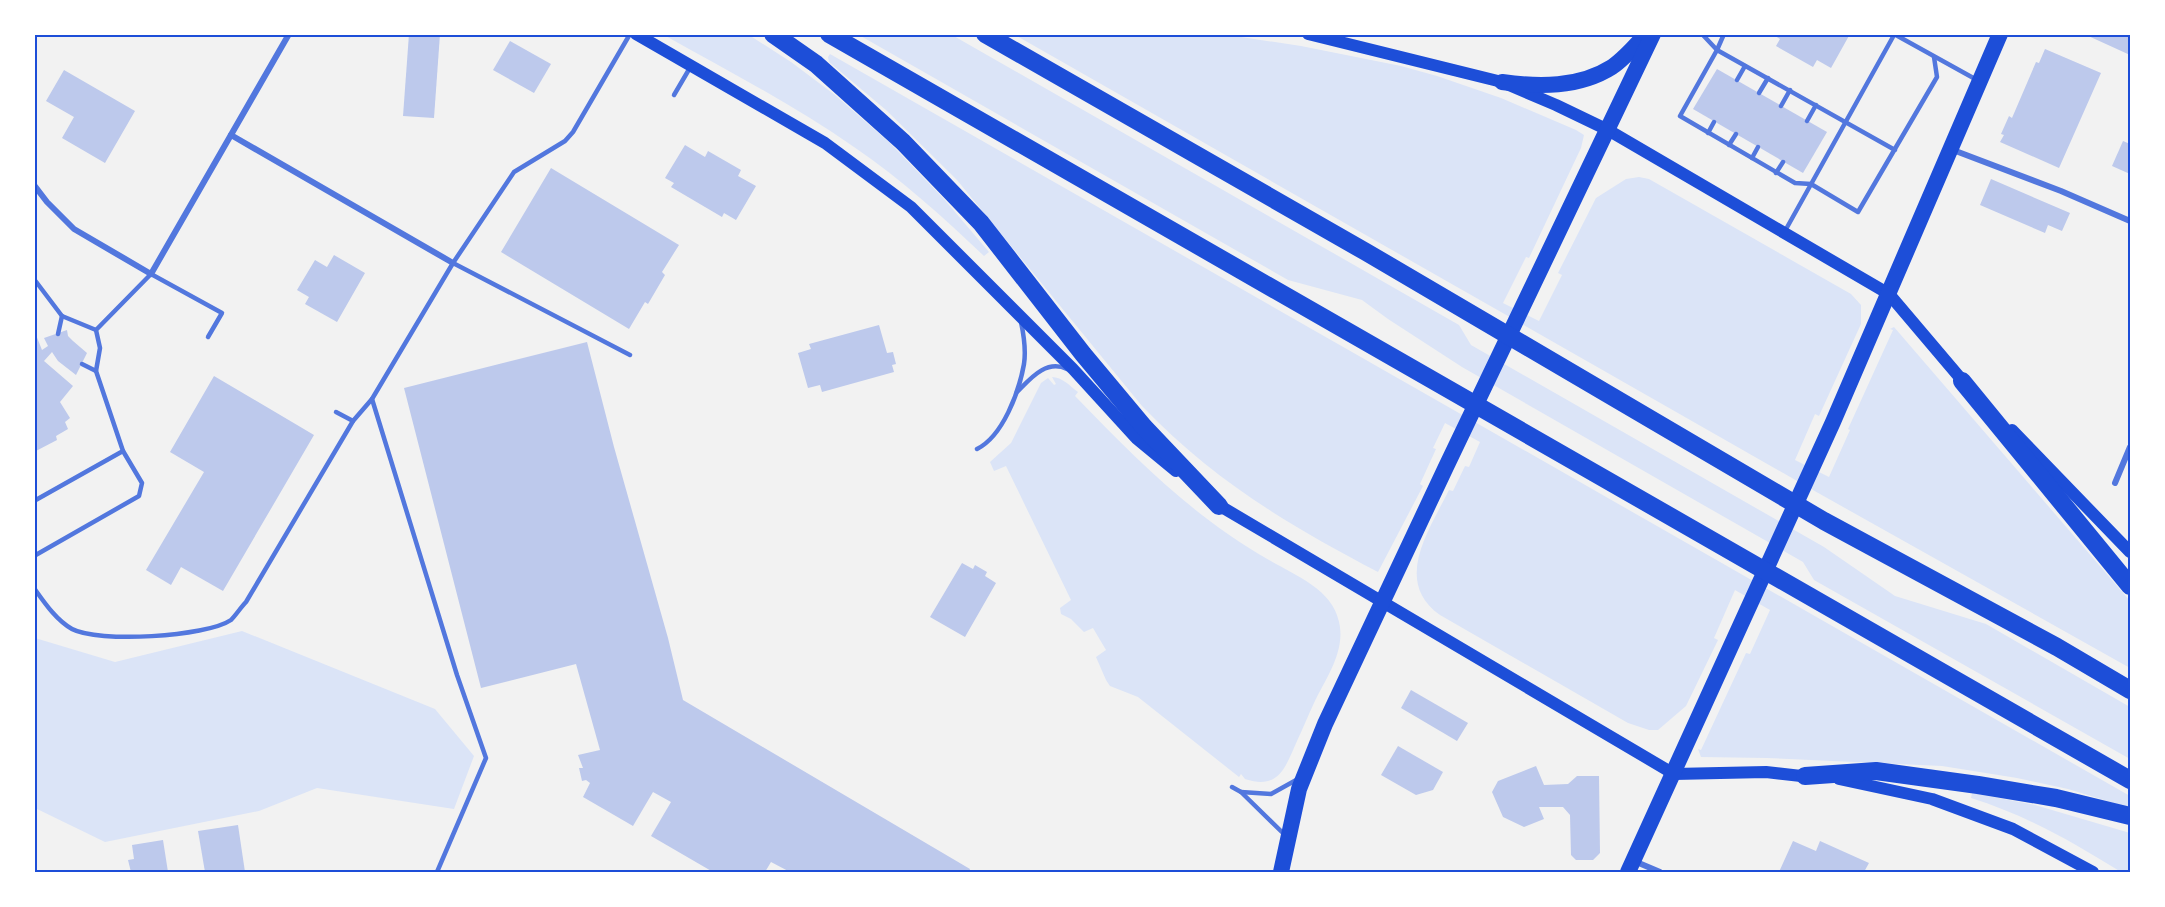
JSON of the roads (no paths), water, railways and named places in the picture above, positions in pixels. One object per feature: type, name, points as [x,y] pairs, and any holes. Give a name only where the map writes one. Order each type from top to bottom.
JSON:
[{"type":"highway","points":[[773,34],[816,64],[894,134],[981,223],[1098,373],[1144,427],[1219,506]]},
{"type":"highway","points":[[829,34],[2130,780]]},
{"type":"highway","points":[[985,34],[1366,252],[1824,521],[2056,647],[2130,690]]},
{"type":"highway","points":[[1502,82],[1529,86],[1556,85],[1591,77],[1611,67],[1632,50],[1646,34]]},
{"type":"highway","points":[[1281,873],[1287,837],[1303,777],[1325,724],[1444,469],[1653,34]]},
{"type":"highway","points":[[1631,867],[1833,422],[2000,34]]},
{"type":"highway","points":[[1962,381],[2130,586]]},
{"type":"highway","points":[[1805,776],[1876,771],[2056,798],[2130,816]]},
{"type":"main road","points":[[636,34],[825,143],[911,207],[1019,314],[1136,438],[1219,506],[1674,774],[1766,772],[1847,780],[1932,800],[2013,829],[2092,873]]},
{"type":"main road","points":[[1308,34],[1502,82],[1556,105],[1608,130],[1889,294],[1962,381],[2130,552]]},
{"type":"street","points":[[34,185],[47,202],[74,229],[151,274],[289,34]]},
{"type":"street","points":[[231,135],[453,263]]},
{"type":"street","points":[[1951,149],[2061,191],[2130,221]]},
{"type":"street","points":[[2115,483],[2130,447]]},
{"type":"street","points":[[1631,867],[1660,873]]},
{"type":"lane","points":[[34,588],[48,608],[72,629],[97,636],[182,634],[230,620],[246,602],[353,422],[372,399],[453,263],[514,172],[565,141],[573,132],[630,34]]},
{"type":"lane","points":[[1702,34],[1717,50],[1895,150]]},
{"type":"lane","points":[[1724,34],[1680,116],[1776,173],[1795,183],[1810,184],[1858,212],[1937,77],[1934,57]]},
{"type":"lane","points":[[1784,233],[1894,35],[1979,82]]},
{"type":"lane","points":[[674,96],[691,66]]},
{"type":"lane","points":[[1737,80],[1745,66]]},
{"type":"lane","points":[[1759,93],[1768,78]]},
{"type":"lane","points":[[1781,106],[1790,90]]},
{"type":"lane","points":[[1807,121],[1816,105]]},
{"type":"lane","points":[[1708,133],[1714,122]]},
{"type":"lane","points":[[1730,145],[1736,134]]},
{"type":"lane","points":[[1752,158],[1758,147]]},
{"type":"lane","points":[[1776,173],[1783,162]]},
{"type":"lane","points":[[453,263],[630,355]]},
{"type":"lane","points":[[96,330],[151,274],[222,313],[208,337]]},
{"type":"lane","points":[[34,279],[62,316],[96,330]]},
{"type":"lane","points":[[977,449],[990,440],[999,428],[1015,394],[1024,364],[1025,349],[1019,314]]},
{"type":"lane","points":[[58,334],[62,316]]},
{"type":"lane","points":[[34,556],[139,496],[142,483],[123,451],[96,371],[100,348],[96,330]]},
{"type":"lane","points":[[82,364],[96,371]]},
{"type":"lane","points":[[1015,394],[1044,368],[1054,365],[1079,376]]},
{"type":"lane","points":[[372,399],[457,675],[486,758],[437,873]]},
{"type":"lane","points":[[336,412],[353,422]]},
{"type":"lane","points":[[34,501],[123,451]]},
{"type":"lane","points":[[1241,792],[1271,794],[1303,777]]},
{"type":"lane","points":[[1232,787],[1241,792],[1287,837]]}]
